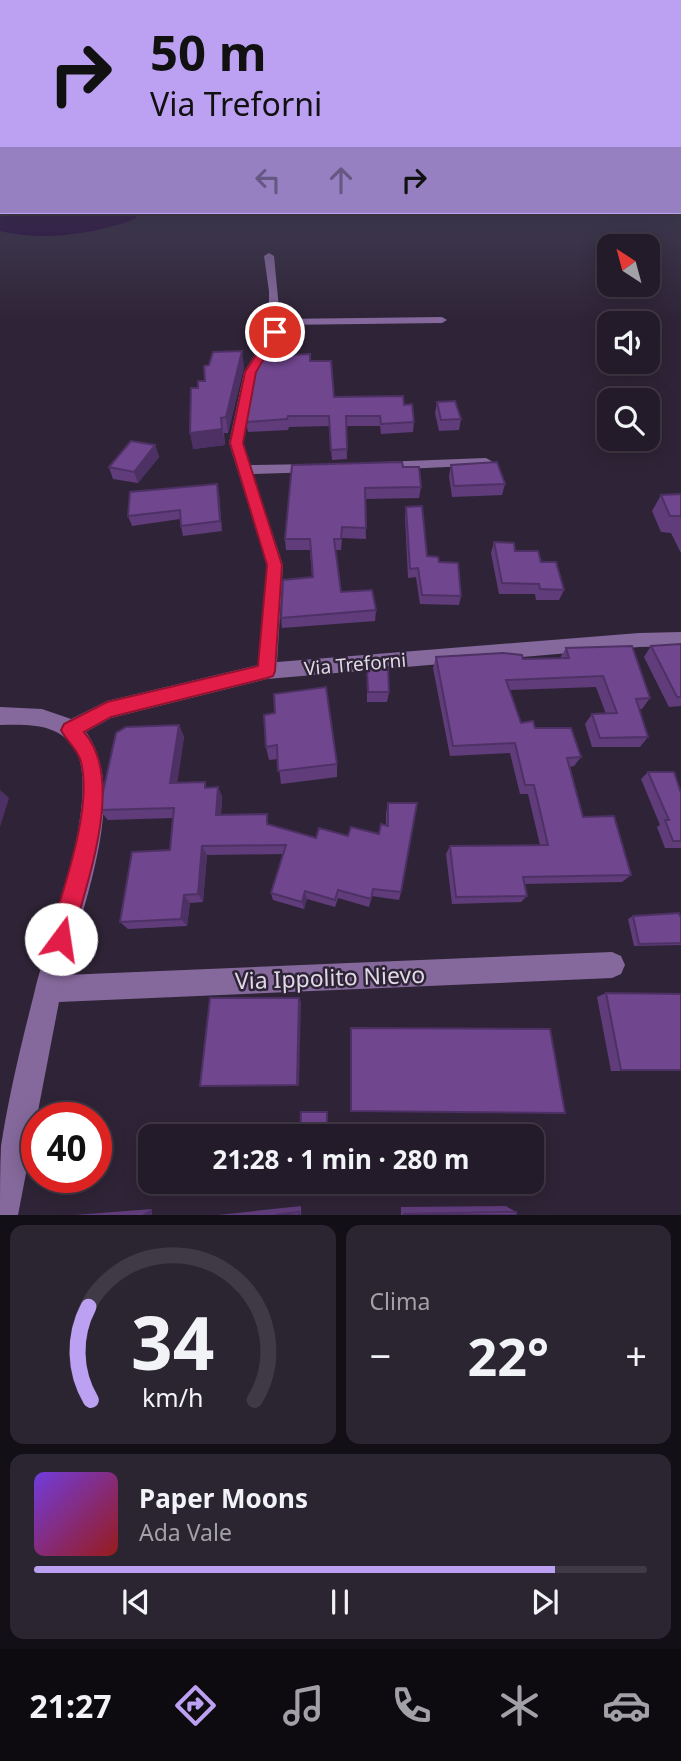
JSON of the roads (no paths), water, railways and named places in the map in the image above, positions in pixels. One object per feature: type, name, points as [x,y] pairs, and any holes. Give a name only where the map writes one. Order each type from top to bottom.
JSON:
[{"type":"street","points":[[267,671],[275,565],[236,443],[250,372],[275,327],[269,256]]},
{"type":"street","points":[[275,327],[442,320]]},
{"type":"street","points":[[365,466],[486,463]]},
{"type":"street","points":[[245,470],[325,468]]},
{"type":"street","name":"Via Treforni","points":[[70,730],[107,710],[267,671],[639,640],[681,639]]},
{"type":"street","points":[[0,716],[46,716],[60,722],[83,745],[90,759],[93,775],[92,815],[48,989],[2,1215]]},
{"type":"street","name":"Via Ippolito Nievo","points":[[48,989],[612,965]]}]
